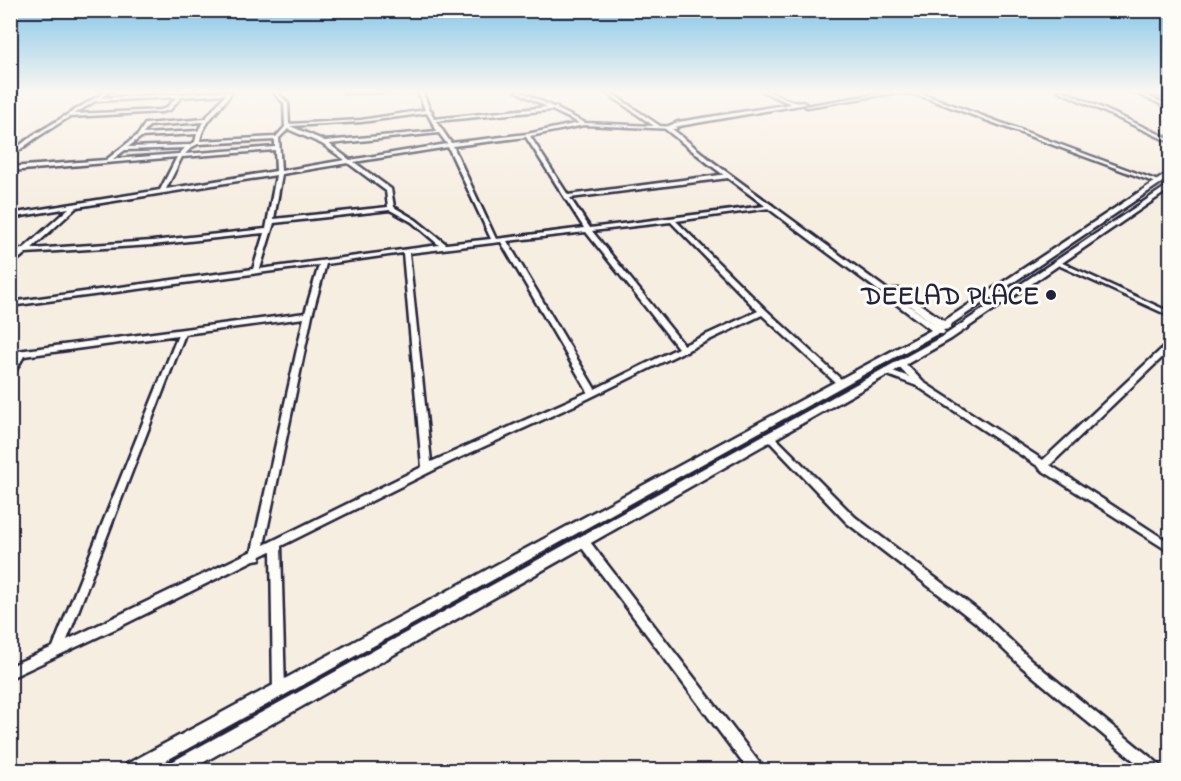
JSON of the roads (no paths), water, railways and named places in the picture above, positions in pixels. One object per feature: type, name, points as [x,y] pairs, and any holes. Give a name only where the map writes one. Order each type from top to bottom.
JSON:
[{"type":"main road","points":[[671,128],[669,132],[728,176],[761,196],[770,206],[946,331]]},
{"type":"main road","points":[[671,128],[946,331]]},
{"type":"main road","points":[[174,771],[900,363],[1170,174]]},
{"type":"main road","points":[[133,771],[840,382],[946,331],[1058,263],[1170,186]]},
{"type":"street","points":[[10,156],[51,127]]},
{"type":"street","points":[[108,162],[126,149],[145,127]]},
{"type":"street","points":[[197,144],[198,132],[201,127]]},
{"type":"street","points":[[255,272],[271,221],[279,174],[277,138],[286,127]]},
{"type":"street","points":[[290,127],[324,142],[389,190],[392,208]]},
{"type":"street","points":[[437,127],[450,145],[499,240],[593,393]]},
{"type":"street","points":[[10,216],[566,127]]},
{"type":"street","points":[[1012,127],[1158,182]]},
{"type":"street","points":[[1140,127],[1170,141]]},
{"type":"street","points":[[140,136],[198,132]]},
{"type":"street","points":[[324,142],[439,132]]},
{"type":"street","points":[[527,135],[588,230],[684,350]]},
{"type":"street","points":[[126,149],[277,138]]},
{"type":"street","points":[[162,192],[179,157],[188,146]]},
{"type":"street","points":[[10,169],[277,148]]},
{"type":"street","points":[[567,197],[728,176]]},
{"type":"street","points":[[10,264],[74,206]]},
{"type":"street","points":[[10,304],[444,246],[672,220],[770,206]]},
{"type":"street","points":[[271,221],[392,208],[414,221],[444,246]]},
{"type":"street","points":[[672,220],[763,312],[840,382]]},
{"type":"street","points":[[10,252],[152,243],[266,231]]},
{"type":"street","points":[[406,251],[427,468]]},
{"type":"street","points":[[256,555],[308,315],[323,263]]},
{"type":"street","points":[[1058,263],[1170,314]]},
{"type":"street","points":[[10,672],[276,546],[427,468],[593,393],[684,350],[707,336],[763,312]]},
{"type":"street","points":[[10,355],[308,315]]},
{"type":"street","points":[[57,651],[182,333]]},
{"type":"street","points":[[1043,466],[1170,346]]},
{"type":"street","points":[[10,373],[22,353]]},
{"type":"street","points":[[900,363],[920,384],[1170,548]]},
{"type":"street","points":[[885,371],[920,384]]},
{"type":"street","points":[[769,436],[851,520],[979,618],[1026,663],[1155,771]]},
{"type":"street","points":[[583,540],[756,771]]},
{"type":"street","points":[[276,546],[279,691]]},
{"type":"place","name":"DEELAD PLACE","points":[[1051,295]]}]
